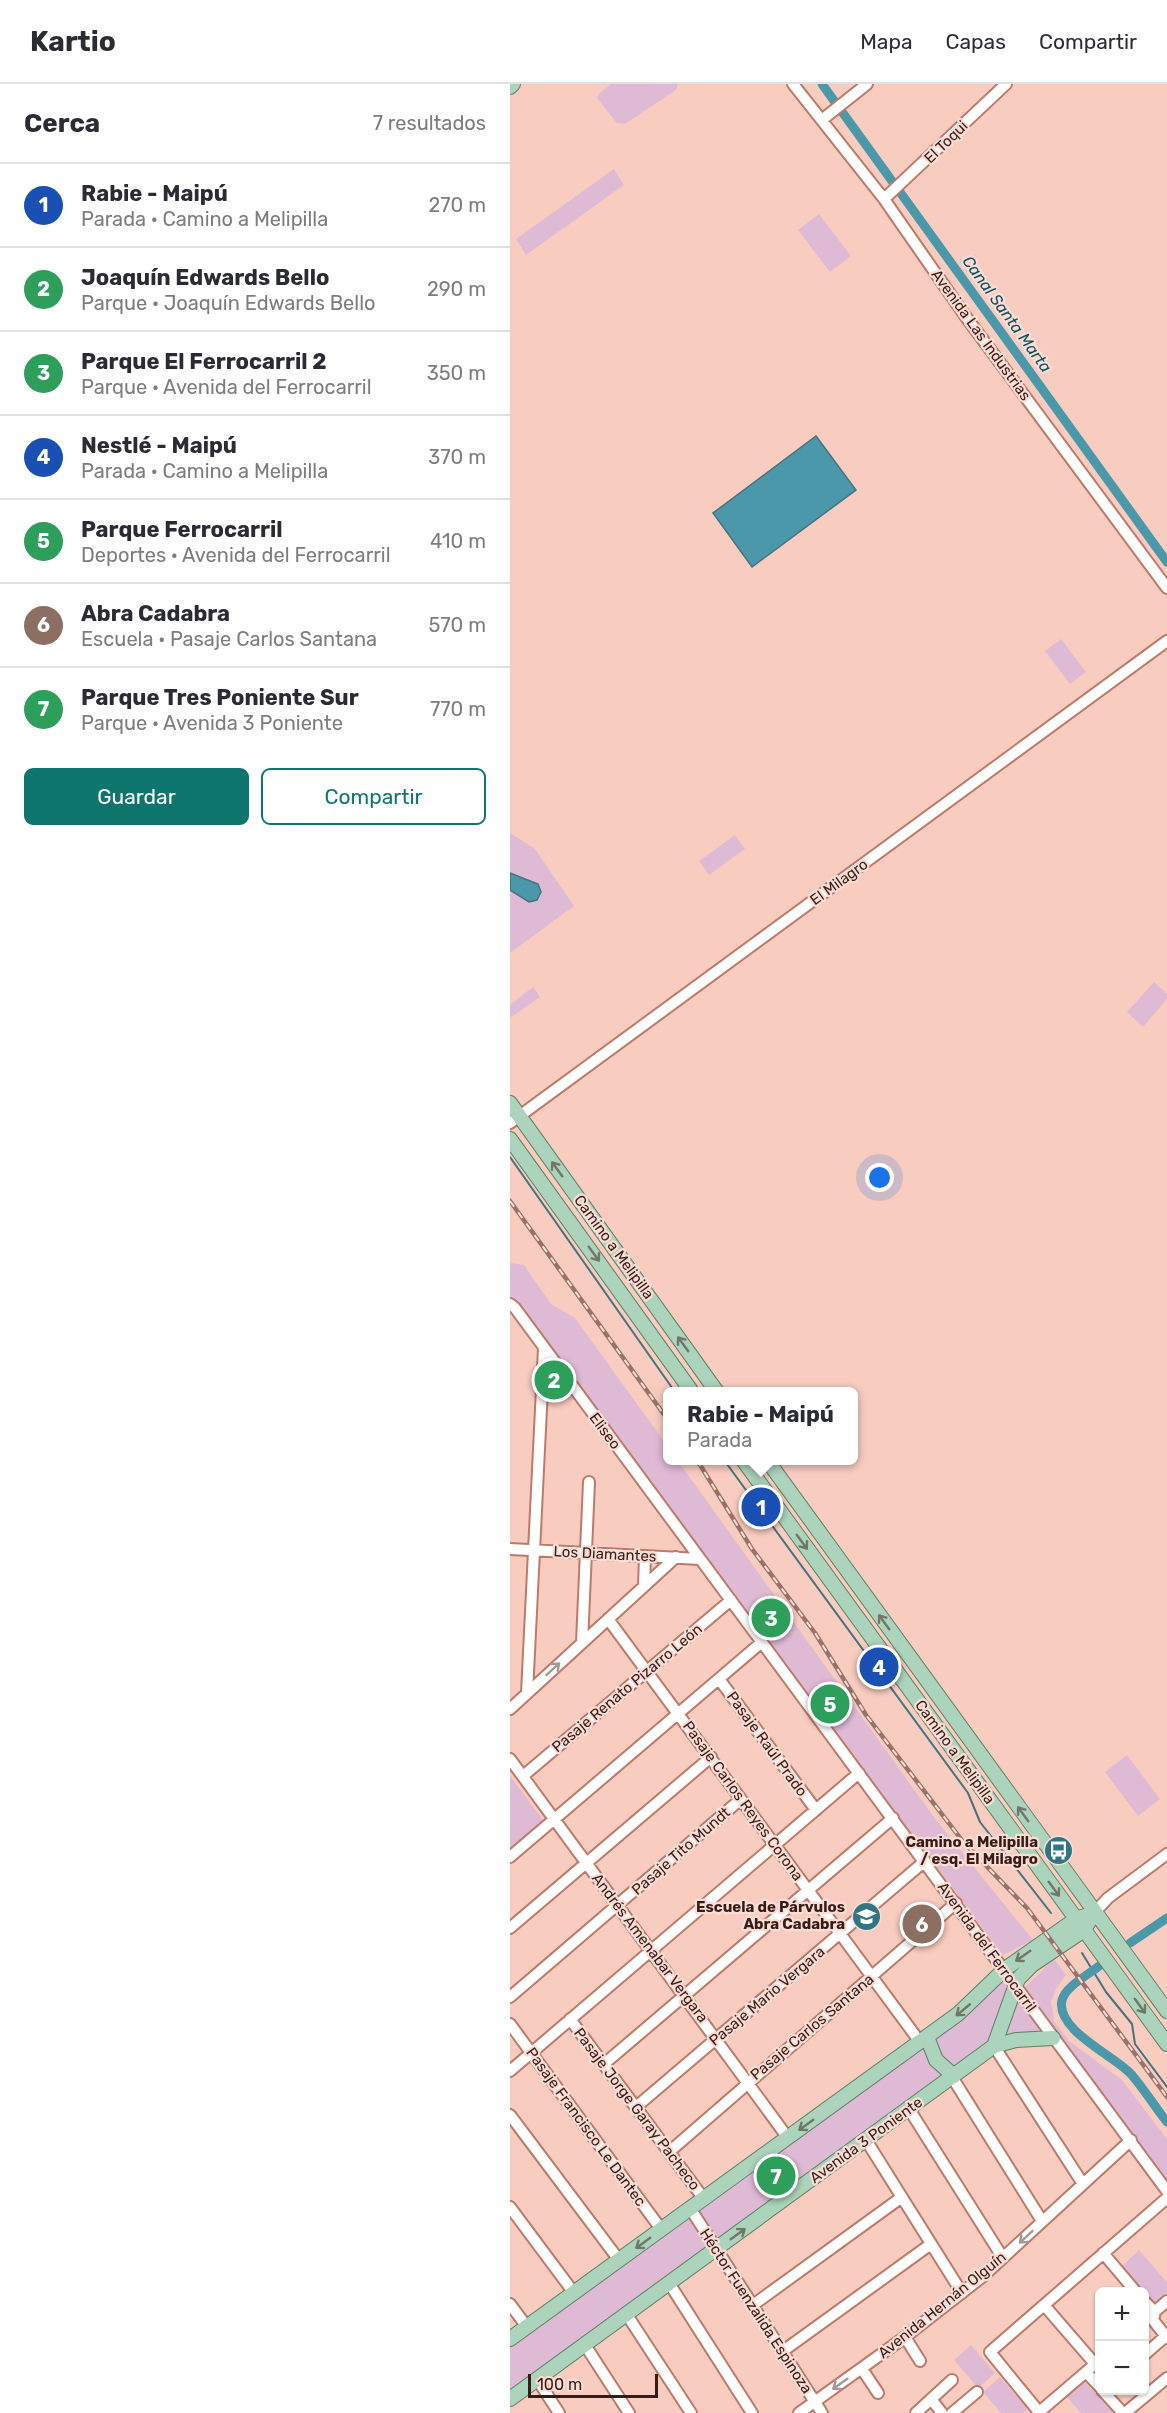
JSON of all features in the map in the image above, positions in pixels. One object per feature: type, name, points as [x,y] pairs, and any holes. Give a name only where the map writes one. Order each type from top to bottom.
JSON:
[{"type":"main road","name":"Camino a Melipilla","points":[[510,1103],[515,1120],[586,1208],[714,1387]]},
{"type":"main road","name":"Camino a Melipilla","points":[[510,1139],[689,1387]]},
{"type":"main road","points":[[570,1221],[586,1208]]},
{"type":"main road","points":[[680,1374],[696,1362]]},
{"type":"main road","name":"Camino a Melipilla","points":[[746,1465],[1167,2044]]},
{"type":"main road","name":"Camino a Melipilla","points":[[770,1465],[1167,2011]]},
{"type":"main road","points":[[994,2046],[1015,1985],[1032,1965],[1094,1913]]},
{"type":"main road","points":[[510,2339],[923,2039],[972,2002],[1005,1969],[1080,1924]]},
{"type":"main road","points":[[994,2046],[1016,2040],[1053,2038]]},
{"type":"main road","points":[[923,2039],[936,2060],[953,2076]]},
{"type":"main road","name":"Avenida 3 Poniente","points":[[510,2399],[994,2046]]},
{"type":"street","name":"Avenida Las Industrias","points":[[793,84],[888,195],[966,317],[1167,588]]},
{"type":"street","points":[[823,119],[836,111],[867,84]]},
{"type":"street","name":"El Toqui","points":[[888,195],[1006,84]]},
{"type":"street","name":"El Milagro","points":[[515,1120],[1167,641]]},
{"type":"street","name":"Eliseo","points":[[510,1304],[700,1559]]},
{"type":"street","points":[[527,1693],[544,1348]]},
{"type":"street","points":[[582,1643],[589,1482]]},
{"type":"street","name":"Los Diamantes","points":[[510,1549],[700,1559]]},
{"type":"street","points":[[644,1586],[645,1556]]},
{"type":"street","points":[[510,1709],[676,1557]]},
{"type":"street","name":"Avenida del Ferrocarril","points":[[700,1559],[1167,2191]]},
{"type":"street","name":"Pasaje Renato Pizarro León","points":[[523,1776],[731,1600]]},
{"type":"street","name":"Pasaje Carlos Reyes Corona","points":[[608,1619],[872,1976],[923,2039]]},
{"type":"street","points":[[510,1857],[762,1642]]},
{"type":"street","name":"Pasaje Raúl Prado","points":[[719,1679],[816,1810]]},
{"type":"street","points":[[510,1928],[711,1757]]},
{"type":"street","name":"Andrés Amenabar Vergara","points":[[510,1759],[788,2138]]},
{"type":"street","points":[[510,2071],[860,1773]]},
{"type":"street","name":"Pasaje Tito Mundt","points":[[510,1997],[741,1799]]},
{"type":"street","points":[[604,2064],[893,1818]]},
{"type":"street","points":[[1094,1913],[1108,1898],[1167,1854]]},
{"type":"street","name":"Pasaje Mario Vergara","points":[[636,2107],[925,1861]]},
{"type":"street","name":"Pasaje Carlos Santana","points":[[669,2152],[748,2081],[956,1903]]},
{"type":"street","name":"Pasaje Jorge Garay Pacheco","points":[[570,2019],[704,2199]]},
{"type":"street","name":"Pasaje Francisco Le Dantec","points":[[510,2024],[661,2229]]},
{"type":"street","points":[[994,2046],[1083,2184]]},
{"type":"street","points":[[953,2076],[1042,2221]]},
{"type":"street","points":[[909,2109],[1003,2258]]},
{"type":"street","points":[[510,2115],[619,2260]]},
{"type":"street","points":[[866,2140],[962,2294]]},
{"type":"street","name":"Avenida Hernán Olguín","points":[[800,2413],[962,2294],[1131,2140]]},
{"type":"street","points":[[753,2305],[902,2197]]},
{"type":"street","points":[[1095,2364],[1039,2412],[990,2352],[1167,2198]]},
{"type":"street","points":[[510,2207],[574,2293]]},
{"type":"street","name":"Héctor Fuenzalida Espinoza","points":[[690,2208],[822,2413]]},
{"type":"street","points":[[783,2351],[932,2244]]},
{"type":"street","points":[[1103,2253],[1132,2287]]},
{"type":"street","points":[[669,2283],[753,2413]]},
{"type":"street","points":[[1149,2317],[1167,2301]]},
{"type":"street","points":[[510,2304],[527,2327]]},
{"type":"street","points":[[1044,2306],[1095,2360]]},
{"type":"street","points":[[1149,2306],[1155,2312]]},
{"type":"street","points":[[1149,2351],[1166,2337],[1153,2320],[1155,2312]]},
{"type":"street","points":[[627,2314],[691,2413]]},
{"type":"street","points":[[905,2337],[920,2361]]},
{"type":"street","points":[[585,2345],[629,2413]]},
{"type":"street","points":[[862,2369],[878,2394]]},
{"type":"street","points":[[1086,2372],[1095,2382]]},
{"type":"street","points":[[1108,2395],[1124,2413],[1167,2378]]},
{"type":"street","points":[[537,2379],[559,2413]]},
{"type":"street","points":[[915,2413],[952,2380]]},
{"type":"street","points":[[952,2413],[977,2392]]},
{"type":"street","points":[[931,2399],[942,2413]]},
{"type":"shaded area","points":[[611,84],[678,84],[676,90],[625,124],[617,123],[597,98]]},
{"type":"shaded area","points":[[614,169],[624,185],[526,255],[516,239]]},
{"type":"shaded area","points":[[819,214],[851,256],[830,272],[798,230]]},
{"type":"shaded area","points":[[1061,639],[1086,672],[1070,684],[1045,651]]},
{"type":"shaded area","points":[[510,833],[535,849],[574,906],[510,953]]},
{"type":"shaded area","points":[[735,835],[745,849],[709,875],[699,861]]},
{"type":"shaded area","points":[[1154,982],[1167,994],[1167,999],[1143,1027],[1127,1012]]},
{"type":"shaded area","points":[[533,987],[540,997],[510,1018],[510,1005]]},
{"type":"shaded area","points":[[510,1263],[524,1265],[551,1304],[575,1318],[663,1440],[663,1465],[681,1465],[936,1820],[1033,1940],[1003,1955],[510,1303]]},
{"type":"shaded area","points":[[548,1362],[575,1400],[546,1398]]},
{"type":"shaded area","points":[[1127,1755],[1160,1799],[1138,1816],[1105,1772]]},
{"type":"shaded area","points":[[510,1776],[543,1820],[510,1849]]},
{"type":"shaded area","points":[[1054,1959],[1066,1975],[1056,1989],[1051,2002],[1054,2021],[1069,2041],[1122,2080],[1167,2139],[1167,2182],[1026,1995],[1025,1987]]},
{"type":"shaded area","points":[[1001,1977],[1010,1988],[993,2040],[510,2396],[510,2346],[960,2019],[989,1995]]},
{"type":"shaded area","points":[[1018,1997],[1039,2029],[1037,2034],[1004,2038]]},
{"type":"shaded area","points":[[1139,2250],[1167,2282],[1167,2292],[1155,2303],[1149,2296],[1149,2287],[1141,2287],[1122,2266]]},
{"type":"shaded area","points":[[971,2345],[995,2373],[978,2388],[954,2360]]},
{"type":"shaded area","points":[[1000,2377],[1028,2409],[1024,2413],[1001,2413],[983,2392]]},
{"type":"shaded area","points":[[1084,2381],[1113,2413],[1081,2413],[1066,2396]]},
{"type":"water","points":[[816,436],[856,490],[752,567],[713,513]]},
{"type":"water","points":[[510,873],[538,884],[541,892],[537,900],[529,902],[510,890]]},
{"type":"waterway","name":"Canal Santa Marta","points":[[822,84],[1167,562]]},
{"type":"waterway","points":[[510,1157],[671,1387]]},
{"type":"waterway","points":[[728,1465],[968,1793],[980,1822],[1051,1913]]},
{"type":"waterway","name":"Canal Santa Marta","points":[[1130,1943],[1167,1918]]},
{"type":"waterway","points":[[1082,1953],[1106,1992],[1132,2024],[1135,2044],[1167,2087]]},
{"type":"waterway","name":"Canal Santa Marta","points":[[1099,1966],[1068,1990],[1062,2000],[1062,2011],[1077,2032],[1131,2074],[1167,2122]]},
{"type":"railway","points":[[510,1201],[663,1413]]},
{"type":"railway","points":[[700,1465],[752,1549],[815,1633],[866,1715],[964,1843],[1027,1908],[1167,2097]]},
{"type":"place","name":"Joaquín Edwards Bello","points":[[554,1380]]},
{"type":"place","name":"Rabie - Maipú","points":[[761,1507]]},
{"type":"place","name":"Parque El Ferrocarril 2","points":[[771,1618]]},
{"type":"place","name":"Nestlé - Maipú","points":[[879,1667]]},
{"type":"place","name":"Parque Ferrocarril","points":[[830,1704]]},
{"type":"place","name":"Camino a Melipilla / esq. El Milagro","points":[[1059,1851]]},
{"type":"place","name":"Escuela de Párvulos Abra Cadabra","points":[[866,1916]]},
{"type":"place","name":"Abra Cadabra","points":[[922,1924]]},
{"type":"place","name":"Parque Tres Poniente Sur","points":[[776,2176]]}]
